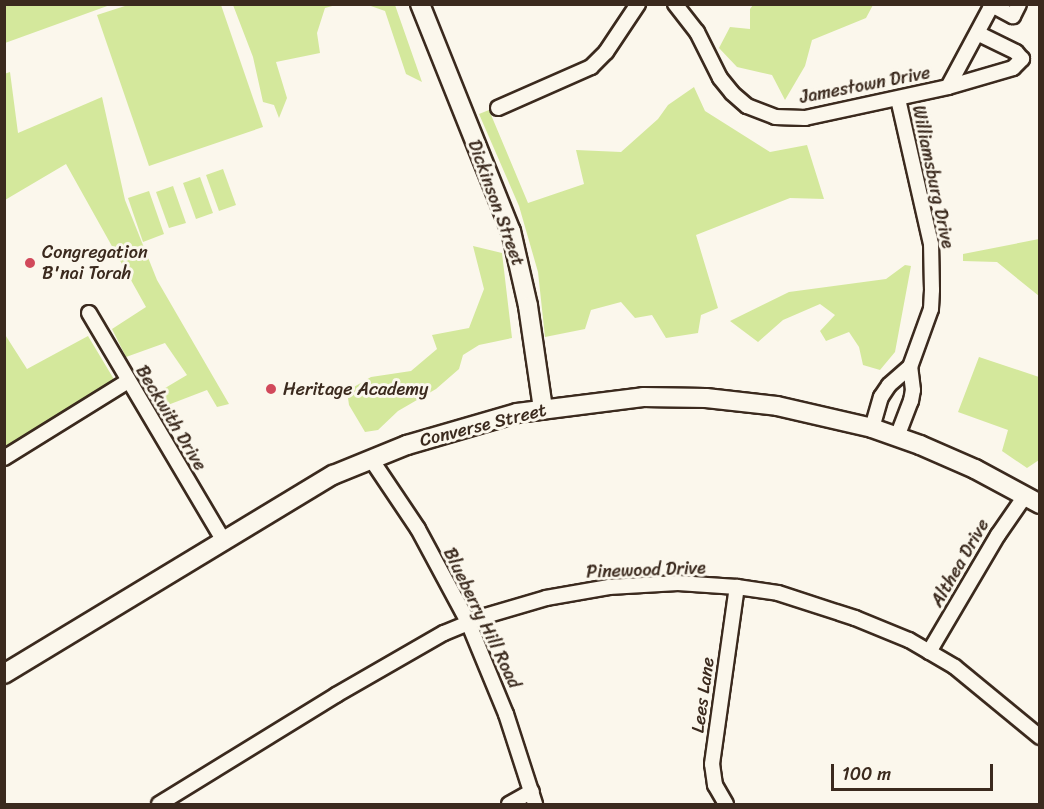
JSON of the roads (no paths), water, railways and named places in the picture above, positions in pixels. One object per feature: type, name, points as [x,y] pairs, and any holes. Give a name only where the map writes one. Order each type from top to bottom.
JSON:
[{"type":"main road","name":"Dickinson Street","points":[[420,4],[511,231],[528,306],[543,409]]},
{"type":"main road","name":"Converse Street","points":[[4,674],[313,486],[371,459],[462,428],[543,409],[625,398],[706,398],[777,406],[872,428],[946,455],[1032,500]]},
{"type":"street","points":[[498,108],[591,66],[606,52],[638,4]]},
{"type":"street","name":"Jamestown Drive","points":[[675,4],[696,32],[724,84],[736,98],[758,112],[775,117],[805,118],[898,99],[1013,68],[1022,59],[1016,52],[977,33]]},
{"type":"street","points":[[948,87],[991,5],[1013,16],[1019,4]]},
{"type":"street","name":"Williamsburg Drive","points":[[897,437],[911,401],[913,390],[910,367],[931,309],[933,263],[898,99]]},
{"type":"street","name":"Beckwith Drive","points":[[89,313],[223,540]]},
{"type":"street","name":"Williamsburg Drive","points":[[872,428],[881,397],[889,385],[910,367]]},
{"type":"street","points":[[4,458],[128,381]]},
{"type":"street","name":"Blueberry Hill Road","points":[[371,459],[418,529],[468,622],[507,714],[533,798]]},
{"type":"street","name":"Althea Drive","points":[[929,652],[1015,507],[1032,500]]},
{"type":"street","name":"Pinewood Drive","points":[[159,804],[336,695],[435,638],[468,622],[546,598],[596,588],[678,583],[737,587],[778,593],[830,609],[882,628],[929,652],[975,682],[1040,737]]},
{"type":"street","name":"Lees Lane","points":[[726,804],[715,785],[712,764],[737,587]]},
{"type":"street","points":[[509,804],[533,798]]},
{"type":"place","name":"Congregation B'nai Torah","points":[[30,263]]},
{"type":"place","name":"Heritage Academy","points":[[271,389]]}]
